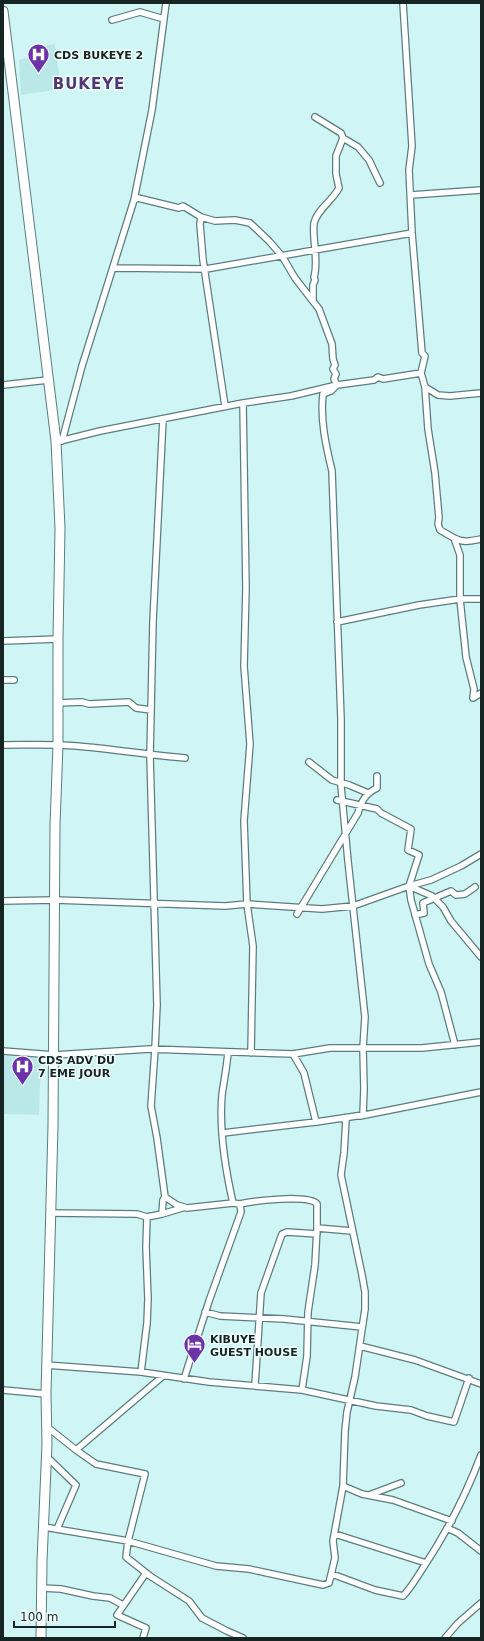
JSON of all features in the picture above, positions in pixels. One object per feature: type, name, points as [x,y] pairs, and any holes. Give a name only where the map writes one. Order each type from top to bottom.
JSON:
[{"type":"highway","points":[[3,10],[6,55],[48,380],[59,441],[60,528],[58,745],[55,825],[54,1055],[41,1638]]},
{"type":"street","points":[[59,441],[134,200],[152,110],[166,3]]},
{"type":"street","points":[[403,3],[412,146],[409,170],[412,233],[422,353],[425,356],[421,374],[425,387],[428,429],[435,473],[440,518],[438,524],[440,530],[460,541],[465,542],[481,539]]},
{"type":"street","points":[[112,20],[140,12],[164,19]]},
{"type":"street","points":[[315,117],[341,133],[343,138],[358,147],[369,160],[380,183]]},
{"type":"street","points":[[313,300],[313,285],[316,268],[314,223],[321,211],[332,199],[339,188],[336,174],[336,156],[343,138]]},
{"type":"street","points":[[411,195],[481,190]]},
{"type":"street","points":[[134,200],[138,198],[179,208],[183,206],[201,217],[220,222],[235,220],[250,223],[282,256],[295,278],[319,309],[332,344],[335,365],[334,369],[336,374],[334,379],[337,385]]},
{"type":"street","points":[[201,217],[200,224],[203,260],[206,269],[225,406]]},
{"type":"street","points":[[113,268],[206,269],[412,233]]},
{"type":"street","points":[[59,441],[100,431],[225,406],[291,396],[337,385],[374,380],[378,377],[383,379],[421,374]]},
{"type":"street","points":[[3,385],[48,380]]},
{"type":"street","points":[[337,385],[323,394],[322,406],[325,443],[332,471],[341,719],[340,801],[354,906],[365,1017],[363,1048],[363,1115]]},
{"type":"street","points":[[425,387],[438,395],[450,396],[481,393]]},
{"type":"street","points":[[243,403],[246,588],[244,666],[250,744],[244,821],[246,904],[253,946],[251,1053]]},
{"type":"street","points":[[162,1214],[163,1200],[165,1197],[151,1106],[156,1049],[157,1006],[150,756],[154,606],[163,419]]},
{"type":"street","points":[[454,538],[460,555],[460,599],[466,657],[474,689],[472,698],[481,693]]},
{"type":"street","points":[[337,622],[460,599],[481,599]]},
{"type":"street","points":[[3,641],[58,639]]},
{"type":"street","points":[[3,680],[14,680]]},
{"type":"street","points":[[58,703],[82,702],[89,704],[129,702],[136,708],[151,710]]},
{"type":"street","points":[[3,745],[58,745],[150,756],[185,758]]},
{"type":"street","points":[[309,762],[332,780],[368,793]]},
{"type":"street","points":[[297,914],[358,813],[360,805],[368,793],[377,788],[377,776]]},
{"type":"street","points":[[340,801],[377,809],[381,813],[411,829],[408,850],[419,855],[409,886],[415,915],[429,964],[441,992],[455,1045]]},
{"type":"street","points":[[3,902],[55,900],[225,906],[246,904],[322,909],[354,906],[409,886],[431,880],[461,866],[481,854]]},
{"type":"street","points":[[409,886],[434,898],[481,957]]},
{"type":"street","points":[[415,915],[424,914],[423,903],[451,892],[456,895],[465,894],[475,887]]},
{"type":"street","points":[[3,1051],[54,1055],[156,1049],[293,1054],[330,1048],[422,1048],[481,1042]]},
{"type":"street","points":[[184,1378],[205,1312],[241,1216],[242,1209],[236,1203],[225,1166],[222,1096],[228,1052]]},
{"type":"street","points":[[293,1054],[304,1073],[316,1122]]},
{"type":"street","points":[[223,1133],[346,1119],[481,1092]]},
{"type":"street","points":[[316,1122],[363,1115]]},
{"type":"street","points":[[44,1527],[128,1541],[216,1566],[249,1569],[323,1585],[329,1583],[335,1558],[333,1542],[343,1486],[347,1412],[351,1401],[360,1346],[365,1292],[341,1175],[346,1119]]},
{"type":"street","points":[[165,1197],[182,1208]]},
{"type":"street","points":[[50,1213],[131,1214],[147,1217],[182,1208],[291,1199],[314,1201],[318,1205],[315,1265],[310,1298],[307,1356],[302,1390]]},
{"type":"street","points":[[141,1372],[147,1323],[148,1299],[146,1247],[147,1217]]},
{"type":"street","points":[[254,1385],[261,1293],[282,1234],[287,1232],[352,1231]]},
{"type":"street","points":[[205,1312],[220,1316],[362,1326]]},
{"type":"street","points":[[360,1346],[415,1360],[469,1378],[481,1384]]},
{"type":"street","points":[[46,1365],[141,1372],[237,1385],[254,1385],[302,1390],[376,1406],[411,1410],[427,1416],[454,1422],[469,1378]]},
{"type":"street","points":[[76,1450],[163,1376]]},
{"type":"street","points":[[3,1390],[46,1394]]},
{"type":"street","points":[[46,1426],[96,1464],[145,1474],[128,1541],[126,1557],[146,1573],[189,1601],[202,1618],[241,1638]]},
{"type":"street","points":[[332,1574],[375,1590],[403,1596],[426,1563],[452,1521],[467,1491],[481,1455]]},
{"type":"street","points":[[46,1457],[76,1485],[57,1529]]},
{"type":"street","points":[[367,1495],[391,1488],[401,1483]]},
{"type":"street","points":[[343,1486],[367,1495],[393,1500],[452,1521]]},
{"type":"street","points":[[447,1528],[458,1533],[481,1551]]},
{"type":"street","points":[[335,1534],[426,1563]]},
{"type":"street","points":[[143,1638],[146,1628],[117,1615],[146,1573]]},
{"type":"street","points":[[42,1588],[61,1589],[110,1598],[124,1605]]},
{"type":"street","points":[[444,1638],[458,1623],[481,1603]]},
{"type":"shaded area","name":"CDS BUKEYE 2","points":[[55,44],[61,89],[21,95],[19,60],[33,56],[32,48]]},
{"type":"shaded area","name":"CDS ADV DU 7 EME JOUR","points":[[3,1056],[41,1058],[39,1115],[3,1114]]},
{"type":"place","name":"CDS BUKEYE 2","points":[[39,74]]},
{"type":"place","name":"CDS ADV DU 7 EME JOUR","points":[[22,1086]]},
{"type":"place","name":"KIBUYE GUEST HOUSE","points":[[195,1364]]},
{"type":"district","name":"BUKEYE","points":[[89,84]]}]
